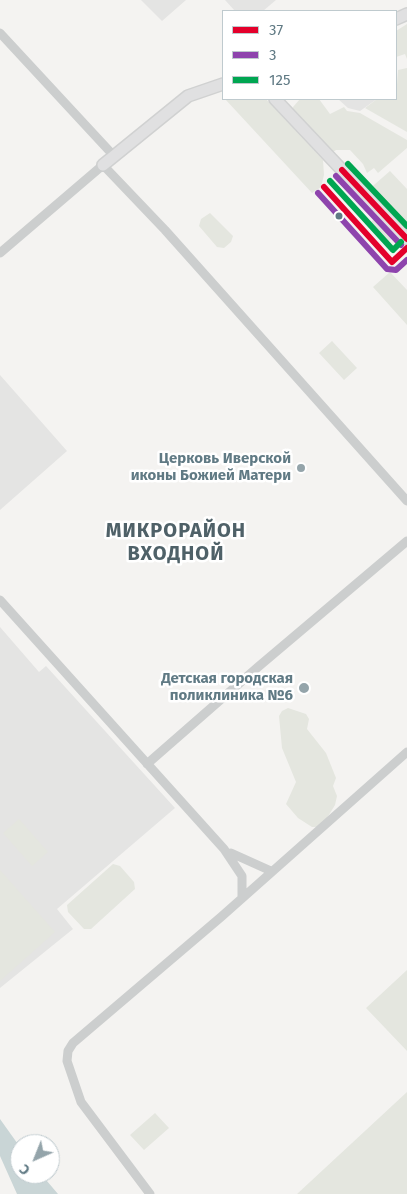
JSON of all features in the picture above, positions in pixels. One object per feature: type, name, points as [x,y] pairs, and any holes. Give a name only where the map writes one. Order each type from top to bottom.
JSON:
[{"type":"street","points":[[0,34],[114,156]]},
{"type":"street","points":[[0,253],[103,165],[188,96],[222,84]]},
{"type":"street","points":[[279,100],[407,238]]},
{"type":"street","points":[[103,165],[171,237],[407,501]]},
{"type":"street","points":[[148,764],[407,541]]},
{"type":"street","points":[[0,600],[224,849],[242,876],[242,897]]},
{"type":"street","points":[[150,1194],[81,1102],[67,1062],[68,1051],[73,1043],[407,752]]},
{"type":"street","points":[[224,849],[242,860],[271,871]]},
{"type":"shaded area","points":[[141,0],[186,0],[162,21]]},
{"type":"shaded area","points":[[225,0],[276,0],[264,10],[234,10]]},
{"type":"shaded area","points":[[407,24],[407,59],[405,54],[397,57],[397,30]]},
{"type":"shaded area","points":[[407,68],[407,132],[365,108],[376,100],[397,100],[398,70]]},
{"type":"shaded area","points":[[226,100],[267,100],[323,160],[324,175],[321,187],[312,193]]},
{"type":"shaded area","points":[[299,100],[320,100],[330,114],[344,107],[347,111],[360,113],[407,140],[407,148],[378,173],[374,168],[367,173],[363,164],[350,150],[336,150],[330,154],[294,114],[293,107]]},
{"type":"shaded area","points":[[339,100],[376,100],[360,111],[348,108]]},
{"type":"shaded area","points":[[390,171],[407,189],[407,235],[367,191]]},
{"type":"shaded area","points":[[210,213],[233,236],[231,242],[224,248],[217,247],[199,226],[201,219]]},
{"type":"shaded area","points":[[377,216],[395,236],[387,243],[369,224]]},
{"type":"shaded area","points":[[390,272],[407,290],[407,325],[373,287]]},
{"type":"shaded area","points":[[332,341],[357,368],[344,380],[319,353]]},
{"type":"shaded area","points":[[0,375],[67,451],[0,510]]},
{"type":"shaded area","points":[[0,627],[39,672],[46,666],[175,808],[57,909],[73,929],[0,988]]},
{"type":"shaded area","points":[[288,708],[306,714],[309,719],[307,729],[326,753],[336,778],[333,786],[337,796],[335,805],[327,818],[318,827],[312,827],[298,818],[286,804],[296,782],[282,748],[279,716],[282,711]]},
{"type":"shaded area","points":[[19,819],[48,852],[32,866],[3,833]]},
{"type":"shaded area","points":[[113,864],[120,866],[134,882],[135,889],[91,929],[84,929],[68,912],[67,905]]},
{"type":"shaded area","points":[[0,870],[55,932],[0,981]]},
{"type":"shaded area","points":[[407,970],[407,1051],[366,1008]]},
{"type":"shaded area","points":[[407,1092],[407,1194],[297,1194]]},
{"type":"shaded area","points":[[155,1113],[169,1128],[144,1150],[130,1135]]},
{"type":"shaded area","points":[[0,1119],[11,1134],[10,1178],[0,1156]]},
{"type":"shaded area","points":[[13,1184],[50,1184],[58,1194],[17,1194]]},
{"type":"transit line","name":"125","points":[[348,164],[407,226]]},
{"type":"transit line","name":"37","points":[[342,170],[407,239]]},
{"type":"transit line","name":"3","points":[[336,176],[401,245]]},
{"type":"transit line","name":"125","points":[[330,181],[393,250],[401,242]]},
{"type":"transit line","name":"37","points":[[324,187],[392,262],[407,248]]},
{"type":"transit line","name":"3","points":[[318,193],[387,269],[396,270],[407,260]]},
{"type":"place","name":"Церковь Иверской иконы Божией Матери","points":[[301,468]]},
{"type":"place","name":"Детская городская поликлиника №6","points":[[304,688]]},
{"type":"district","name":"МИКРОРАЙОН ВХОДНОЙ","points":[[176,542]]}]
